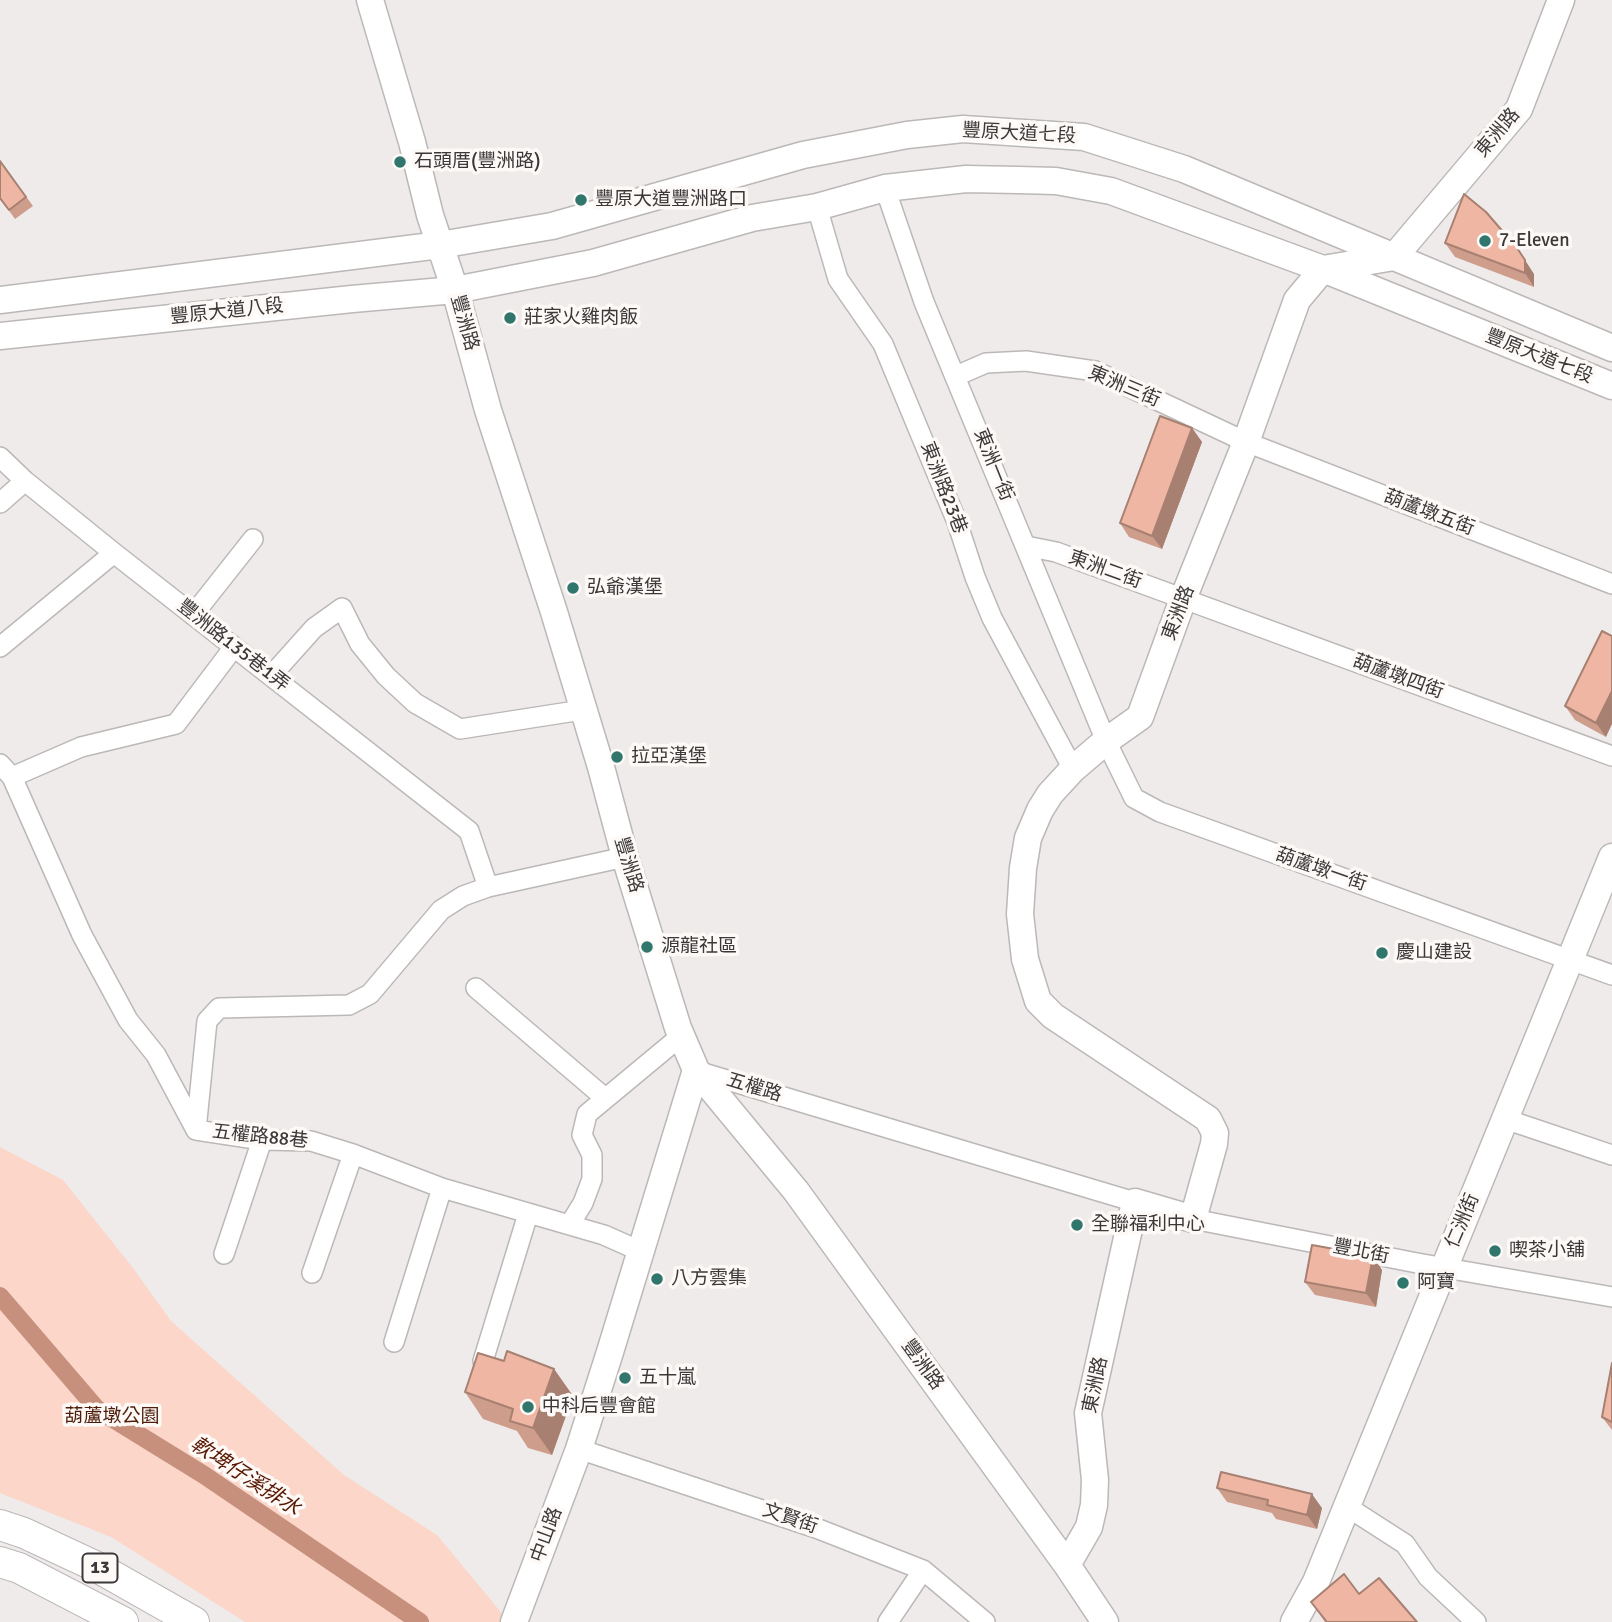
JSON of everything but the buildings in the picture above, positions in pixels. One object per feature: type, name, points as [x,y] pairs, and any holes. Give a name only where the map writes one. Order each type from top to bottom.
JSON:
[{"type":"main road","name":"13","points":[[0,1525],[24,1533],[97,1567],[194,1622]]},
{"type":"main road","name":"13","points":[[0,1562],[19,1568],[122,1622]]},
{"type":"street","name":"豐洲路","points":[[370,0],[488,410],[527,525],[681,1037],[695,1070],[796,1191],[1067,1565],[1105,1622]]},
{"type":"street","name":"東洲路","points":[[1394,257],[1519,109],[1561,0]]},
{"type":"street","name":"豐原大道七段","points":[[440,245],[551,226],[803,155],[907,135],[963,129],[1084,137],[1184,169],[1612,348]]},
{"type":"street","name":"豐原大道七段","points":[[455,290],[593,263],[752,218],[817,206],[886,188],[966,179],[1056,181],[1111,191],[1323,269],[1612,386]]},
{"type":"street","name":"東洲一街","points":[[886,188],[924,302],[1106,741]]},
{"type":"street","name":"東洲路23巷","points":[[817,206],[838,279],[883,344],[952,509],[992,618],[1073,769]]},
{"type":"street","name":"豐原大道八段","points":[[0,300],[440,245]]},
{"type":"street","points":[[1323,269],[1394,257]]},
{"type":"street","name":"東洲路","points":[[1193,1219],[1214,1144],[1215,1133],[1212,1125],[1208,1119],[1053,1016],[1038,1001],[1023,948],[1020,914],[1025,852],[1040,810],[1050,794],[1073,769],[1140,717],[1183,599],[1246,442],[1297,300],[1323,269]]},
{"type":"street","name":"豐原大道八段","points":[[0,336],[455,290]]},
{"type":"street","name":"東洲三街","points":[[956,376],[986,363],[1026,360],[1095,372],[1246,442]]},
{"type":"street","name":"葫蘆墩五街","points":[[1246,442],[1612,584]]},
{"type":"street","name":"豐洲路135巷1弄","points":[[0,457],[25,481],[114,553],[469,831],[488,887]]},
{"type":"street","points":[[0,503],[25,481]]},
{"type":"street","points":[[193,615],[253,540]]},
{"type":"street","name":"東洲二街","points":[[1026,546],[1056,552],[1183,599]]},
{"type":"street","points":[[0,647],[114,553]]},
{"type":"street","name":"葫蘆墩四街","points":[[1183,599],[1612,756]]},
{"type":"street","points":[[271,676],[314,628],[342,608],[360,644],[386,676],[415,704],[460,729],[582,710]]},
{"type":"street","points":[[6,770],[81,747],[176,724],[234,647]]},
{"type":"street","name":"葫蘆墩一街","points":[[1106,741],[1134,798],[1160,813],[1612,975]]},
{"type":"street","name":"五權路88巷","points":[[6,770],[74,919],[128,1020],[156,1055],[196,1130],[262,1140],[311,1141],[442,1188],[604,1235],[640,1251]]},
{"type":"street","points":[[196,1130],[208,1021],[219,1008],[349,1005],[370,994],[441,910],[463,896],[488,887],[625,857]]},
{"type":"street","name":"仁洲街","points":[[1294,1622],[1316,1582],[1612,857]]},
{"type":"street","points":[[476,988],[605,1098]]},
{"type":"street","points":[[570,1224],[583,1203],[592,1179],[592,1155],[582,1135],[587,1114],[681,1037]]},
{"type":"street","points":[[579,1449],[695,1070]]},
{"type":"street","name":"五權路","points":[[695,1070],[1193,1219]]},
{"type":"street","points":[[1505,1119],[1612,1155]]},
{"type":"street","points":[[224,1254],[262,1140]]},
{"type":"street","points":[[312,1273],[353,1154]]},
{"type":"street","points":[[394,1342],[442,1188]]},
{"type":"street","name":"東洲路","points":[[1067,1565],[1089,1527],[1094,1505],[1088,1413],[1135,1202]]},
{"type":"street","points":[[483,1361],[528,1214]]},
{"type":"street","name":"豐北街","points":[[1193,1219],[1443,1268],[1612,1297]]},
{"type":"street","name":"文賢街","points":[[579,1449],[816,1528],[923,1570],[985,1622]]},
{"type":"street","name":"中山路","points":[[514,1622],[579,1449]]},
{"type":"street","points":[[1346,1506],[1405,1544],[1428,1577],[1476,1622]]},
{"type":"street","points":[[888,1622],[923,1570]]},
{"type":"green space","name":"葫蘆墩公園","points":[[0,1147],[63,1180],[171,1321],[344,1475],[437,1535],[509,1622],[245,1622],[111,1537],[0,1493]]},
{"type":"waterway","name":"軟埤仔溪排水","points":[[0,1296],[97,1409],[204,1475],[420,1622]]},
{"type":"place","name":"石頭厝(豐洲路)","points":[[400,162]]},
{"type":"place","name":"豐原大道豐洲路口","points":[[581,200]]},
{"type":"place","name":"7-Eleven","points":[[1485,241]]},
{"type":"place","name":"莊家火雞肉飯","points":[[510,318]]},
{"type":"place","name":"弘爺漢堡","points":[[573,588]]},
{"type":"place","name":"拉亞漢堡","points":[[617,757]]},
{"type":"place","name":"源龍社區","points":[[647,947]]},
{"type":"place","name":"慶山建設","points":[[1382,953]]},
{"type":"place","name":"全聯福利中心","points":[[1077,1225]]},
{"type":"place","name":"喫茶小舖","points":[[1495,1251]]},
{"type":"place","name":"八方雲集","points":[[657,1279]]},
{"type":"place","name":"阿寶","points":[[1403,1283]]},
{"type":"place","name":"五十嵐","points":[[625,1378]]},
{"type":"place","name":"中科后豐會館","points":[[528,1407]]}]
